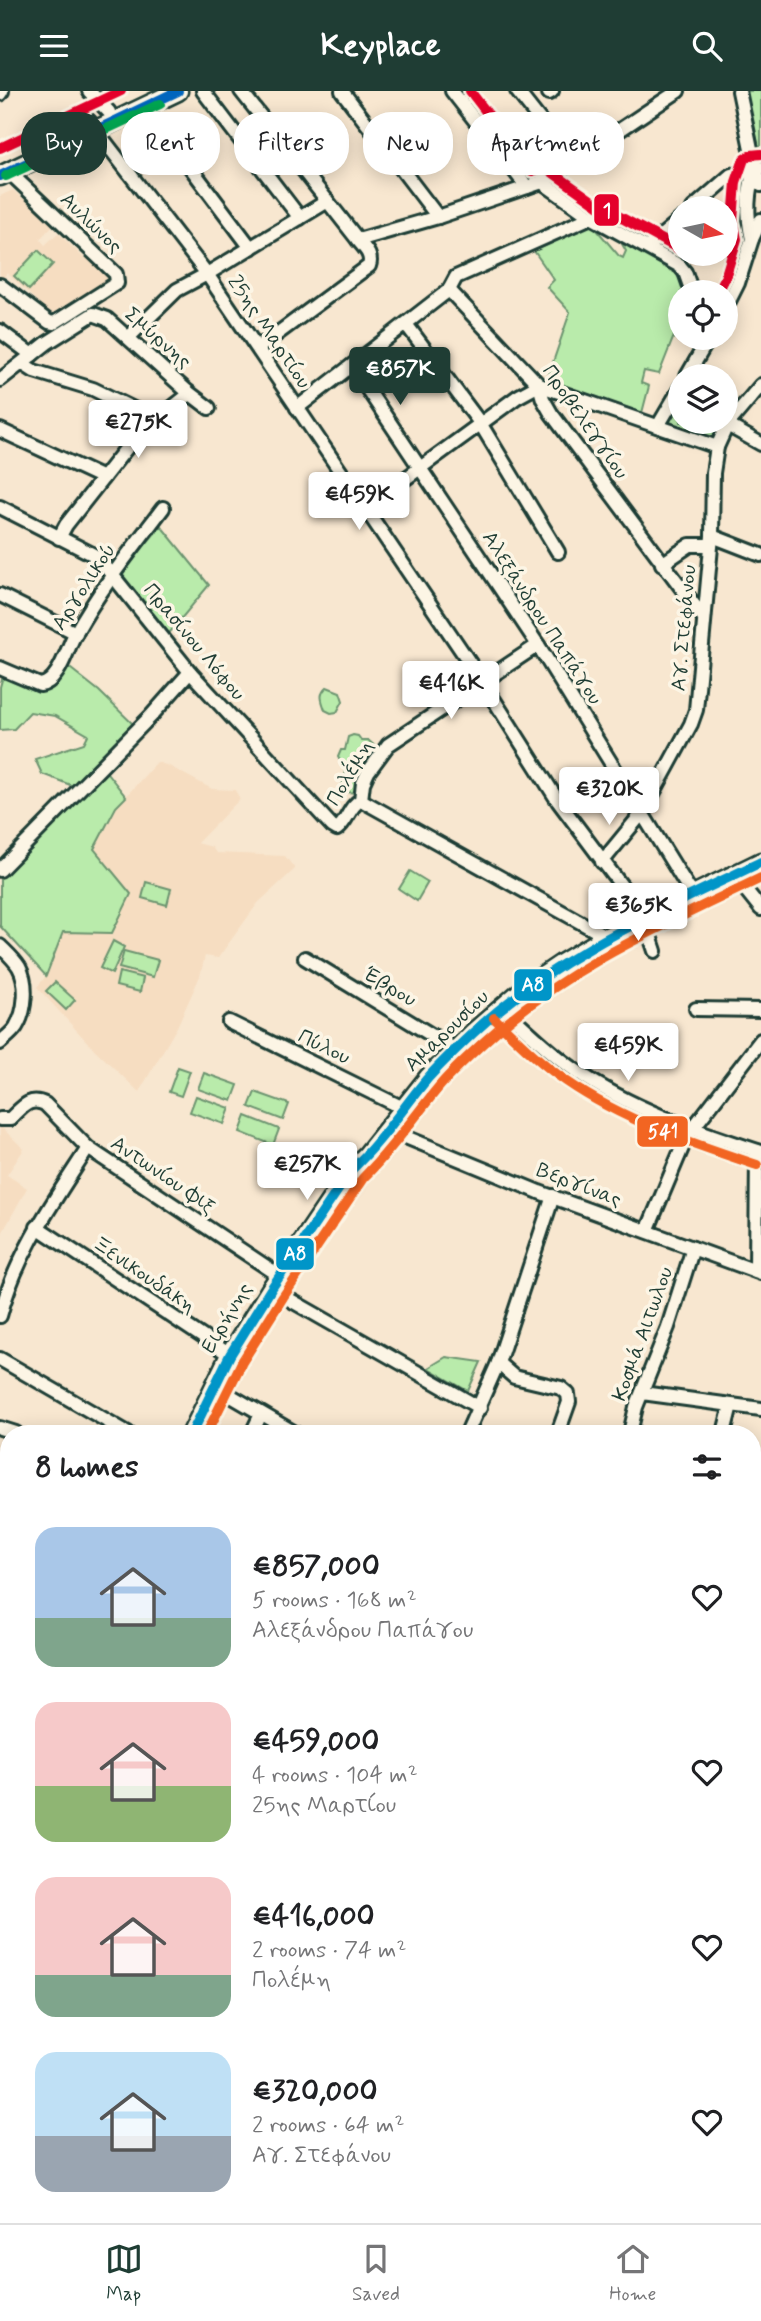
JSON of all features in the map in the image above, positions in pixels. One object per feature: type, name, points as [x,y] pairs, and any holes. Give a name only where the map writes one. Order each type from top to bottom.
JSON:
[{"type":"main road","points":[[109,112],[178,91]]},
{"type":"main road","points":[[107,119],[150,99]]},
{"type":"main road","points":[[3,170],[21,160]]},
{"type":"main road","name":"Αμαρουσίου","points":[[367,1155],[403,1108],[456,1050],[503,1008],[563,963],[644,918],[761,862]]},
{"type":"main road","name":"Ειρήνης","points":[[196,1425],[230,1355],[279,1285],[352,1169],[367,1155]]},
{"type":"main road","name":"Ειρήνης","points":[[206,1425],[221,1390],[279,1285]]},
{"type":"street","points":[[89,91],[109,112]]},
{"type":"street","points":[[203,91],[300,218]]},
{"type":"street","points":[[241,91],[358,240],[371,261],[369,266],[257,348]]},
{"type":"street","points":[[342,91],[438,217]]},
{"type":"street","points":[[452,91],[527,187]]},
{"type":"street","points":[[517,91],[534,112]]},
{"type":"street","points":[[624,128],[678,91]]},
{"type":"street","points":[[739,91],[761,185]]},
{"type":"street","points":[[150,99],[251,248]]},
{"type":"street","name":"25ης Μαρτίου","points":[[107,145],[207,274],[482,681],[558,801],[644,918],[655,951]]},
{"type":"street","points":[[707,196],[731,175],[758,168]]},
{"type":"street","points":[[752,239],[747,220],[749,186],[758,168]]},
{"type":"street","name":"Αυλώνος","points":[[3,170],[116,274],[117,283],[88,310]]},
{"type":"street","points":[[358,240],[438,217],[542,182],[553,175]]},
{"type":"street","points":[[542,182],[591,216],[680,266],[688,280]]},
{"type":"street","points":[[128,337],[177,290],[326,202]]},
{"type":"street","points":[[297,408],[449,290],[456,277],[591,216]]},
{"type":"street","points":[[738,283],[761,220]]},
{"type":"street","points":[[648,247],[668,230]]},
{"type":"street","points":[[0,285],[49,322],[54,323],[88,310]]},
{"type":"street","name":"Προβελεγγίου","points":[[449,290],[539,385],[551,413],[704,618]]},
{"type":"street","name":"Σμύρνης","points":[[0,380],[88,310],[107,319],[209,408]]},
{"type":"street","points":[[406,324],[480,423],[558,552]]},
{"type":"street","points":[[0,331],[27,359],[34,371],[93,389],[156,420]]},
{"type":"street","name":"Αλεξάνδρου Παπάγου","points":[[352,366],[538,645],[692,894]]},
{"type":"street","points":[[364,509],[480,423],[539,385],[717,447]]},
{"type":"street","name":"Αγ. Στεφάνου","points":[[738,409],[761,385]]},
{"type":"street","points":[[59,538],[136,436],[187,396],[187,390]]},
{"type":"street","points":[[658,426],[668,411]]},
{"type":"street","points":[[0,430],[103,478]]},
{"type":"street","points":[[738,431],[761,444]]},
{"type":"street","name":"Αγ. Στεφάνου","points":[[602,862],[643,812],[696,710],[712,540],[713,473],[721,434]]},
{"type":"street","name":"Πρασίνου Λόφου","points":[[0,507],[94,555],[113,573],[190,672],[331,826],[337,829]]},
{"type":"street","name":"Αργολικού","points":[[0,668],[40,685],[46,684],[54,677],[76,633],[113,573],[163,508]]},
{"type":"street","points":[[662,564],[690,545],[712,540],[761,555]]},
{"type":"street","points":[[0,595],[76,633]]},
{"type":"street","name":"Πολέμη","points":[[337,829],[354,803],[361,800],[363,783],[368,772],[388,744],[538,645]]},
{"type":"street","points":[[0,870],[151,716],[190,672]]},
{"type":"street","points":[[361,800],[607,937]]},
{"type":"street","points":[[743,871],[745,889],[761,909]]},
{"type":"street","points":[[0,946],[18,965],[25,995],[16,1027],[0,1043]]},
{"type":"street","name":"Έβρου","points":[[305,958],[456,1050]]},
{"type":"street","points":[[503,1008],[547,1049],[586,1077],[635,1105],[759,1151],[758,1272]]},
{"type":"street","points":[[696,1009],[761,1010]]},
{"type":"street","name":"Πύλου","points":[[229,1022],[403,1108]]},
{"type":"street","points":[[647,1231],[693,1127],[761,1040]]},
{"type":"street","name":"Αντωνίου Φιξ","points":[[0,1119],[10,1119],[29,1101],[37,1100],[45,1104],[88,1148],[279,1285],[480,1408]]},
{"type":"street","name":"Βεργίνας","points":[[386,1129],[553,1196],[758,1272]]},
{"type":"street","points":[[0,1316],[9,1282],[37,1227],[88,1148]]},
{"type":"street","points":[[471,1425],[499,1363],[553,1196]]},
{"type":"street","name":"Ξενικουδάκη","points":[[37,1227],[230,1355]]},
{"type":"street","name":"Κοσμά Αιτωλου","points":[[632,1425],[694,1248]]},
{"type":"street","points":[[0,1359],[114,1425]]},
{"type":"street","points":[[499,1363],[514,1377],[561,1388],[568,1394],[569,1402],[561,1425]]},
{"type":"street","points":[[221,1390],[281,1425]]},
{"type":"street","points":[[642,1393],[761,1409]]},
{"type":"street","points":[[726,1425],[731,1405]]},
{"type":"street","points":[[256,1425],[261,1414]]},
{"type":"shaded area","points":[[13,190],[23,199],[26,196],[55,223],[40,239],[45,245],[58,233],[85,259],[89,256],[94,265],[96,263],[112,277],[60,315],[53,315],[7,273],[0,278],[0,196]]},
{"type":"shaded area","points":[[157,762],[212,789],[235,790],[240,799],[197,843],[212,847],[216,853],[285,856],[295,869],[258,903],[218,958],[205,956],[200,976],[177,1027],[139,1092],[90,1045],[37,987],[46,976],[63,932],[112,933],[131,894],[94,849],[116,807]]},
{"type":"shaded area","points":[[0,1126],[24,1149],[7,1175],[27,1188],[0,1237]]},
{"type":"green space","points":[[745,91],[761,91],[761,149],[759,148]]},
{"type":"green space","points":[[592,224],[619,256],[623,258],[626,251],[622,244],[624,241],[661,261],[676,274],[680,280],[668,280],[668,350],[659,374],[644,371],[641,383],[649,386],[642,413],[547,380],[570,312],[547,287],[554,280],[534,251]]},
{"type":"green space","points":[[38,250],[53,264],[29,290],[14,276]]},
{"type":"green space","points":[[699,434],[717,434],[715,440]]},
{"type":"green space","points":[[161,526],[209,585],[166,637],[117,578]]},
{"type":"green space","points":[[66,665],[99,691],[135,726],[73,786],[42,774],[35,759],[84,743],[88,735],[55,716],[30,712],[14,729],[0,730],[0,687],[3,676],[37,691],[43,690],[52,686]]},
{"type":"green space","points":[[327,687],[340,692],[343,701],[337,712],[325,710],[322,695]]},
{"type":"green space","points":[[353,735],[361,740],[368,740],[376,747],[358,793],[346,792],[341,788],[346,772],[338,757],[341,750],[345,750],[348,737]]},
{"type":"green space","points":[[104,769],[126,797],[116,807],[94,849],[131,894],[112,933],[63,932],[46,976],[0,926],[0,875]]},
{"type":"green space","points":[[410,871],[428,882],[417,901],[399,889]]},
{"type":"green space","points":[[146,882],[171,889],[167,905],[142,898]]},
{"type":"green space","points":[[113,941],[124,947],[112,974],[100,968]]},
{"type":"green space","points":[[124,951],[158,960],[153,977],[119,968]]},
{"type":"green space","points":[[119,972],[143,978],[140,992],[116,986]]},
{"type":"green space","points":[[55,982],[75,1000],[66,1010],[46,991]]},
{"type":"green space","points":[[178,1067],[190,1071],[181,1096],[169,1092]]},
{"type":"green space","points":[[204,1073],[238,1085],[232,1101],[198,1089]]},
{"type":"green space","points":[[255,1092],[289,1104],[283,1120],[249,1107]]},
{"type":"green space","points":[[196,1096],[230,1108],[224,1124],[190,1112]]},
{"type":"green space","points":[[246,1116],[279,1129],[273,1145],[240,1132]]},
{"type":"green space","points":[[446,1357],[481,1362],[468,1391],[428,1368]]},
{"type":"transit line","name":"1","points":[[0,148],[121,91]]},
{"type":"transit line","points":[[0,176],[178,91]]},
{"type":"transit line","name":"1","points":[[470,91],[532,171],[541,168],[549,170],[598,205],[668,243]]},
{"type":"transit line","points":[[6,176],[160,104]]},
{"type":"transit line","name":"1","points":[[724,280],[737,239],[733,221],[736,182],[744,159],[761,154]]},
{"type":"transit line","name":"A8","points":[[196,1425],[230,1355],[352,1169],[443,1061],[505,1005],[574,958],[647,917],[761,862]]},
{"type":"transit line","name":"541","points":[[211,1425],[242,1362],[363,1178],[454,1070],[514,1016],[581,970],[651,931],[761,878]]},
{"type":"transit line","name":"541","points":[[494,1018],[547,1067],[611,1108],[658,1130],[757,1165]]}]
